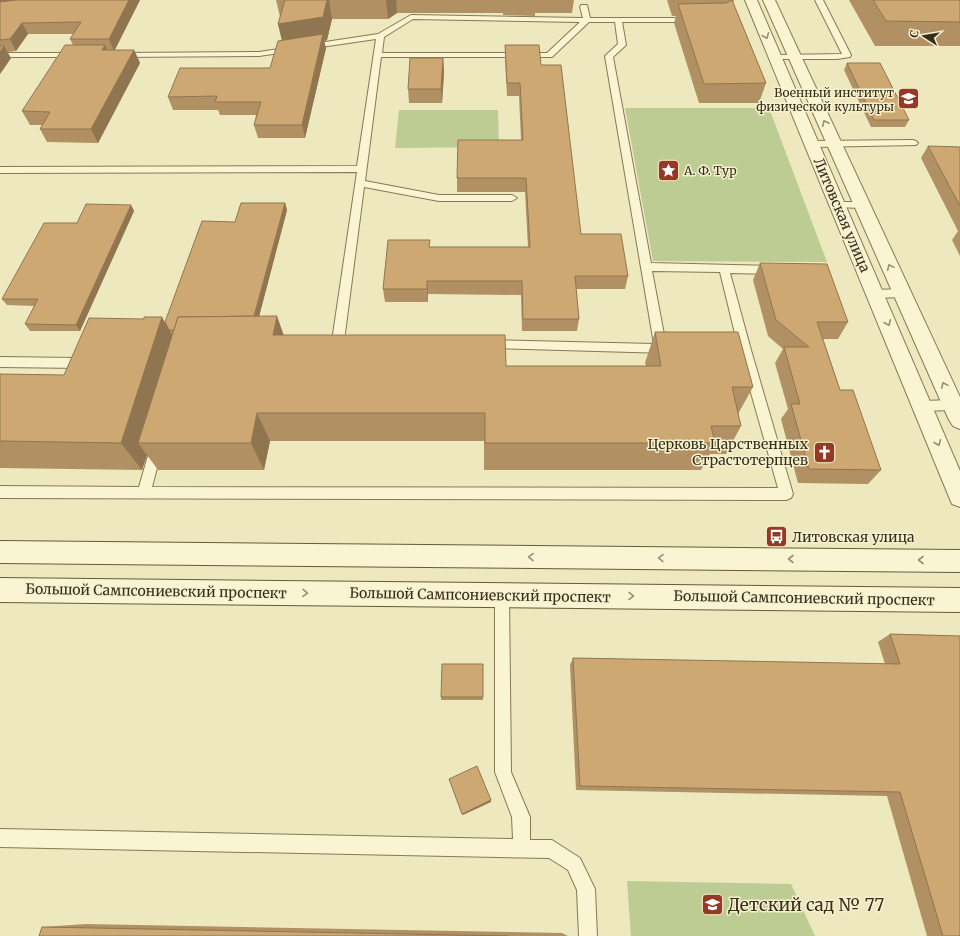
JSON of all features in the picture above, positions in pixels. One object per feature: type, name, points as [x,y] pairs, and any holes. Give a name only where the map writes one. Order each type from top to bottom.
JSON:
[{"type":"street","name":"Литовская улица","points":[[751,0],[960,497]]},
{"type":"street","name":"Литовская улица","points":[[769,0],[960,420]]},
{"type":"street","points":[[0,552],[960,560]]},
{"type":"street","name":"Большой Сампсониевский проспект","points":[[0,590],[960,600]]},
{"type":"lane","points":[[775,57],[837,57],[847,55],[819,0]]},
{"type":"lane","points":[[584,7],[587,20]]},
{"type":"lane","points":[[108,55],[259,54],[380,36],[411,17],[700,20]]},
{"type":"lane","points":[[378,55],[549,55],[587,20]]},
{"type":"lane","points":[[618,20],[622,46],[609,56],[661,349]]},
{"type":"lane","points":[[323,341],[342,341],[360,183],[380,36]]},
{"type":"lane","points":[[0,55],[85,55]]},
{"type":"lane","points":[[812,144],[913,143]]},
{"type":"lane","points":[[0,170],[362,169]]},
{"type":"lane","points":[[360,183],[439,198],[512,198]]},
{"type":"lane","points":[[838,206],[862,205]]},
{"type":"lane","points":[[646,267],[784,270]]},
{"type":"lane","points":[[0,492],[786,494],[745,350],[724,269]]},
{"type":"lane","points":[[875,294],[902,293]]},
{"type":"lane","points":[[474,344],[676,349]]},
{"type":"lane","points":[[0,362],[81,363],[87,349]]},
{"type":"lane","points":[[722,350],[745,350]]},
{"type":"lane","points":[[922,406],[953,405]]},
{"type":"lane","points":[[144,492],[161,432]]},
{"type":"lane","points":[[502,595],[503,772],[521,817],[522,848]]},
{"type":"lane","points":[[0,838],[552,849],[574,864],[586,889],[588,936]]},
{"type":"green space","points":[[625,108],[769,108],[827,262],[653,261]]},
{"type":"green space","points":[[399,110],[498,110],[499,147],[395,148]]},
{"type":"green space","name":"Детский сад № 77","points":[[627,881],[791,884],[815,936],[631,936]]},
{"type":"building","points":[[16,0],[129,0],[109,39],[70,39],[81,22],[22,23],[10,39],[0,40],[0,2]]},
{"type":"building","points":[[285,0],[327,0],[323,17],[278,24]]},
{"type":"building","points":[[732,0],[766,83],[704,84],[678,4],[726,3]]},
{"type":"building","points":[[873,0],[960,0],[960,22],[886,21]]},
{"type":"building","points":[[323,34],[302,125],[254,125],[261,102],[215,102],[217,96],[168,97],[180,68],[270,68],[278,41]]},
{"type":"building","points":[[65,45],[105,45],[102,50],[134,50],[91,129],[40,129],[50,112],[22,111]]},
{"type":"building","points":[[505,45],[539,45],[541,65],[561,65],[581,234],[621,234],[628,276],[575,276],[579,319],[523,319],[522,281],[427,281],[427,289],[383,289],[388,240],[430,240],[429,247],[530,247],[526,178],[457,178],[458,140],[523,140],[520,83],[507,83]]},
{"type":"building","points":[[0,46],[4,46],[0,53]]},
{"type":"building","points":[[410,58],[443,58],[441,89],[408,89]]},
{"type":"building","points":[[847,63],[880,63],[909,120],[874,120]]},
{"type":"building","points":[[928,146],[960,147],[960,206]]},
{"type":"building","points":[[241,203],[285,203],[254,316],[178,317],[174,330],[169,330],[165,322],[202,221],[235,222]]},
{"type":"building","points":[[86,204],[131,205],[76,325],[25,324],[38,299],[2,299],[44,223],[77,223]]},
{"type":"building","points":[[760,263],[827,264],[848,322],[817,322],[840,390],[853,390],[881,470],[809,469],[791,404],[800,404],[784,347],[809,347],[776,320]]},
{"type":"building","points":[[277,316],[273,335],[505,335],[506,366],[661,366],[655,332],[738,332],[753,387],[732,387],[741,426],[711,426],[715,443],[485,443],[485,413],[257,413],[251,443],[138,443],[178,317]]},
{"type":"building","points":[[144,317],[162,317],[121,443],[0,441],[0,374],[64,375],[89,318],[144,319]]},
{"type":"building","points":[[890,634],[960,636],[960,936],[943,936],[900,792],[580,786],[573,658],[900,664]]},
{"type":"building","points":[[442,664],[483,664],[483,697],[441,697]]},
{"type":"building","points":[[477,766],[491,800],[462,814],[449,779]]},
{"type":"building","points":[[42,927],[508,936],[39,936]]},
{"type":"place","name":"Военный институт физической культуры","points":[[909,99]]},
{"type":"place","name":"А. Ф. Тур","points":[[668,170]]},
{"type":"place","name":"Церковь Царственных Страстотерпцев","points":[[824,452]]},
{"type":"place","name":"Литовская улица","points":[[776,537]]},
{"type":"place","name":"Детский сад № 77","points":[[712,905]]}]
